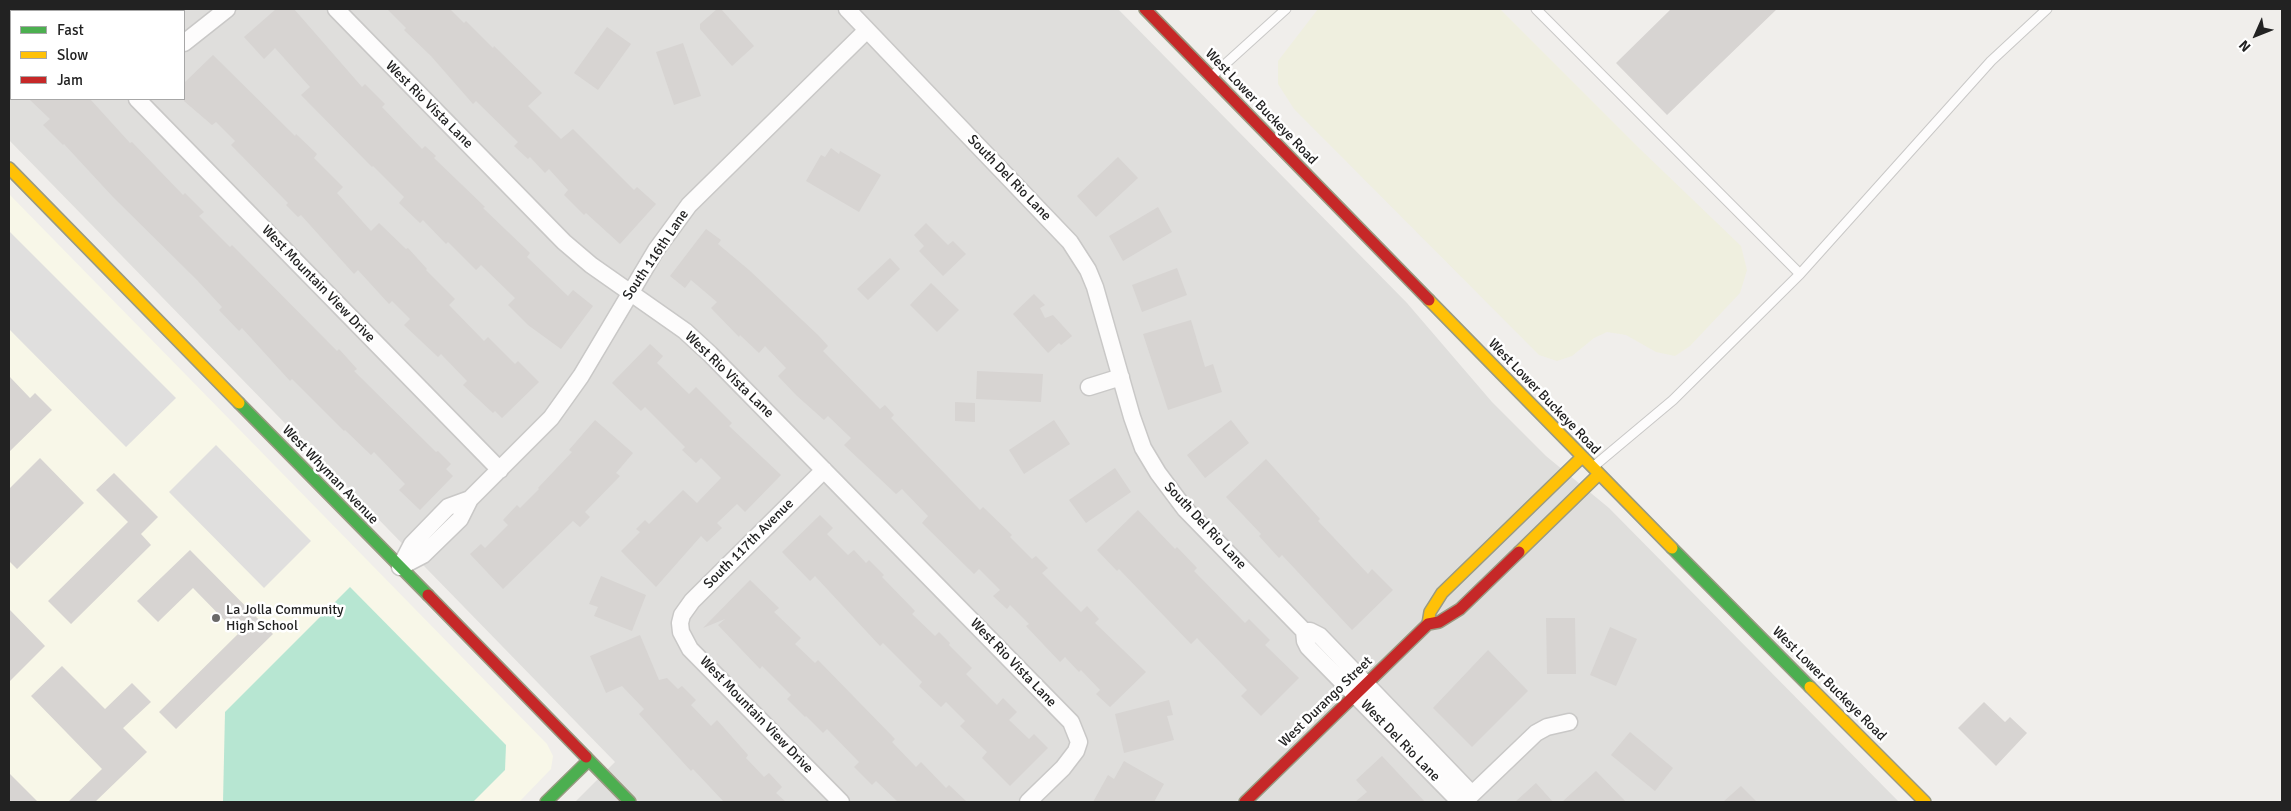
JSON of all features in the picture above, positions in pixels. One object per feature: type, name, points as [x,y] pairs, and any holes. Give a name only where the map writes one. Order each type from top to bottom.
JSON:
[{"type":"street","points":[[185,42],[227,9]]},
{"type":"street","name":"West Rio Vista Lane","points":[[336,9],[557,235],[577,253],[698,342],[1064,715],[1076,732],[1079,742],[1076,752],[1028,802]]},
{"type":"street","name":"South Del Rio Lane","points":[[847,9],[1075,249],[1088,270],[1095,287],[1140,440],[1166,486],[1185,509],[1304,631]]},
{"type":"street","name":"West Lower Buckeye Road","points":[[1145,9],[1582,457],[1925,802]]},
{"type":"street","name":"South 116th Lane","points":[[400,567],[424,555],[460,520],[470,499],[540,431],[562,405],[667,233],[700,192],[868,30]]},
{"type":"street","name":"West Mountain View Drive","points":[[138,100],[500,470]]},
{"type":"street","name":"West Whyman Avenue","points":[[9,168],[630,802]]},
{"type":"street","points":[[1089,387],[1121,378]]},
{"type":"street","name":"West Durango Street","points":[[1428,624],[1430,612],[1442,592],[1582,457]]},
{"type":"street","name":"South 117th Avenue","points":[[680,623],[682,615],[692,600],[824,470]]},
{"type":"street","name":"West Durango Street","points":[[1245,802],[1428,624],[1445,619],[1460,609],[1596,471]]},
{"type":"street","name":"West Mountain View Drive","points":[[680,623],[681,632],[690,648],[841,802]]},
{"type":"street","name":"West Del Rio Lane","points":[[1304,631],[1308,647],[1361,689],[1465,799]]},
{"type":"street","points":[[1465,799],[1536,733],[1547,727],[1569,722]]},
{"type":"street","points":[[546,802],[589,760]]},
{"type":"lane","points":[[1211,77],[1286,9]]},
{"type":"lane","points":[[1536,9],[1800,274]]},
{"type":"lane","points":[[1596,471],[1673,400],[1800,274],[1991,61],[2047,9]]},
{"type":"shaded area","points":[[9,9],[1118,9],[1407,303],[1492,402],[1546,456],[1609,508],[1899,802],[575,802],[615,762],[9,140]]},
{"type":"shaded area","name":"La Jolla Community High School","points":[[9,194],[547,744],[553,756],[551,769],[519,802],[9,802]]},
{"type":"shaded area","points":[[9,231],[176,398],[126,447],[9,329]]},
{"type":"shaded area","points":[[216,445],[311,541],[264,588],[169,492]]},
{"type":"green space","points":[[1318,9],[1500,9],[1640,149],[1741,246],[1747,270],[1740,293],[1690,346],[1675,356],[1656,352],[1626,335],[1607,332],[1594,338],[1572,356],[1557,361],[1539,355],[1294,109],[1278,84],[1278,61]]},
{"type":"green space","points":[[350,587],[506,745],[505,770],[473,802],[223,802],[225,712]]},
{"type":"building","points":[[276,9],[294,9],[362,87],[365,84],[385,104],[382,107],[422,149],[425,146],[436,156],[434,158],[530,253],[527,257],[568,296],[573,290],[593,306],[561,349],[528,325],[508,305],[515,298],[481,265],[476,270],[448,242],[446,244],[423,220],[420,223],[399,203],[404,197],[301,95],[310,87],[275,48],[264,59],[244,37]]},
{"type":"building","points":[[387,9],[450,9],[464,23],[466,21],[493,48],[494,46],[542,93],[528,106],[561,139],[573,129],[634,190],[637,187],[656,204],[620,244],[586,213],[584,215],[564,195],[568,190],[549,169],[545,173],[530,157],[528,159],[514,146],[518,142],[476,101],[473,104]]},
{"type":"building","points":[[717,9],[721,9],[754,46],[732,66],[700,29],[700,24]]},
{"type":"building","points":[[1671,9],[1777,9],[1667,115],[1616,63]]},
{"type":"building","points":[[607,27],[631,44],[598,90],[574,73]]},
{"type":"building","points":[[683,43],[701,96],[674,105],[656,52]]},
{"type":"building","points":[[213,55],[295,136],[296,134],[317,154],[314,158],[343,187],[337,193],[371,231],[379,223],[406,249],[408,248],[426,270],[455,299],[449,305],[484,341],[488,337],[515,364],[518,361],[539,382],[502,418],[495,411],[493,413],[463,385],[467,381],[441,354],[438,357],[404,325],[410,319],[392,301],[389,304],[358,270],[354,274],[301,215],[298,217],[286,205],[288,203],[231,145],[235,141],[216,122],[212,125],[184,101],[185,82]]},
{"type":"building","points":[[30,100],[91,100],[130,143],[132,142],[183,195],[185,193],[204,212],[199,216],[230,247],[232,245],[337,351],[339,349],[357,369],[354,371],[436,452],[438,451],[451,464],[446,469],[453,476],[420,510],[399,490],[405,484],[374,452],[371,455],[344,431],[292,379],[290,381],[242,328],[239,331],[219,310],[222,307],[197,280],[113,197],[64,144],[43,125],[50,119]]},
{"type":"building","points":[[831,148],[839,154],[840,151],[881,175],[859,212],[806,181],[821,155],[825,157]]},
{"type":"building","points":[[1118,157],[1138,178],[1096,217],[1077,196]]},
{"type":"building","points":[[1158,207],[1172,232],[1123,261],[1109,236]]},
{"type":"building","points":[[926,223],[948,245],[953,241],[966,254],[943,276],[919,251],[924,246],[914,235]]},
{"type":"building","points":[[706,229],[721,240],[718,244],[749,270],[819,336],[828,346],[823,351],[880,409],[885,405],[894,415],[891,418],[980,510],[983,507],[1012,535],[1010,537],[1032,559],[1036,556],[1048,568],[1042,573],[1081,612],[1087,606],[1099,619],[1095,623],[1146,672],[1110,707],[1096,694],[1100,690],[1081,670],[1079,672],[1065,657],[1060,662],[1026,626],[1029,624],[1010,605],[1007,609],[993,596],[1000,590],[979,569],[974,574],[922,523],[928,516],[902,489],[896,494],[844,445],[851,438],[828,416],[824,420],[796,395],[778,376],[786,368],[765,346],[759,353],[740,335],[739,337],[711,308],[717,302],[691,280],[685,288],[670,276]]},
{"type":"building","points":[[890,258],[900,269],[868,300],[857,289]]},
{"type":"building","points":[[1177,268],[1187,295],[1142,312],[1132,285]]},
{"type":"building","points":[[931,283],[959,310],[937,332],[910,305]]},
{"type":"building","points":[[1034,294],[1045,305],[1040,308],[1045,318],[1053,315],[1072,336],[1061,345],[1059,343],[1048,353],[1013,314]]},
{"type":"building","points":[[1191,320],[1205,367],[1213,364],[1222,392],[1168,410],[1143,334]]},
{"type":"building","points":[[650,344],[663,356],[657,363],[689,394],[696,387],[732,423],[729,426],[781,475],[745,512],[737,504],[717,523],[722,528],[707,542],[701,536],[656,587],[621,551],[640,532],[636,529],[645,520],[649,524],[683,490],[697,503],[721,478],[701,458],[696,463],[682,450],[685,447],[645,407],[641,411],[612,383]]},
{"type":"building","points":[[977,371],[1043,374],[1041,402],[976,399]]},
{"type":"building","points":[[9,376],[30,398],[35,393],[52,410],[9,452]]},
{"type":"building","points":[[955,402],[975,403],[975,422],[955,421]]},
{"type":"building","points":[[595,420],[633,453],[616,473],[620,476],[585,512],[590,517],[580,527],[573,521],[503,589],[470,554],[481,544],[485,548],[508,525],[503,520],[517,505],[520,508],[539,489],[572,452],[569,450]]},
{"type":"building","points":[[1054,420],[1070,444],[1024,474],[1009,450]]},
{"type":"building","points":[[1231,420],[1249,443],[1205,478],[1187,455]]},
{"type":"building","points":[[40,458],[84,503],[17,569],[9,561],[9,489]]},
{"type":"building","points":[[1266,459],[1320,519],[1318,521],[1368,574],[1372,569],[1393,590],[1352,630],[1282,555],[1279,558],[1259,536],[1261,534],[1226,497]]},
{"type":"building","points":[[1115,468],[1131,492],[1086,523],[1069,500]]},
{"type":"building","points":[[114,473],[158,517],[141,534],[151,545],[71,624],[48,601],[128,522],[96,490]]},
{"type":"building","points":[[1138,510],[1175,549],[1177,547],[1197,568],[1194,571],[1245,623],[1249,619],[1270,640],[1265,645],[1299,678],[1261,716],[1241,696],[1247,690],[1197,638],[1191,644],[1119,569],[1117,571],[1097,550]]},
{"type":"building","points":[[820,515],[833,528],[827,534],[848,555],[854,550],[866,563],[869,560],[884,575],[882,577],[915,611],[912,614],[935,636],[939,632],[950,643],[949,645],[972,668],[966,674],[997,705],[1003,698],[1017,712],[1009,720],[1029,739],[1034,734],[1048,748],[1010,786],[982,758],[987,752],[960,726],[965,721],[946,702],[941,707],[919,686],[922,682],[883,643],[880,646],[815,576],[810,581],[782,552]]},
{"type":"building","points":[[190,550],[273,634],[176,729],[159,712],[238,634],[193,588],[158,622],[137,601]]},
{"type":"building","points":[[601,576],[646,595],[632,631],[594,616],[598,607],[589,604]]},
{"type":"building","points":[[750,580],[779,608],[774,612],[801,638],[795,644],[815,663],[818,660],[895,739],[892,742],[916,767],[921,762],[946,788],[949,785],[967,802],[898,802],[876,781],[872,785],[854,767],[859,762],[827,729],[823,733],[805,717],[787,699],[791,695],[762,666],[760,669],[718,625],[725,619],[703,628]]},
{"type":"building","points":[[9,609],[45,646],[9,682]]},
{"type":"building","points":[[1546,618],[1575,618],[1576,674],[1547,674]]},
{"type":"building","points":[[1610,627],[1637,639],[1616,686],[1590,675]]},
{"type":"building","points":[[640,635],[659,680],[667,678],[678,689],[682,686],[696,700],[691,705],[711,726],[717,720],[748,755],[746,758],[764,777],[769,773],[782,787],[776,793],[786,802],[724,802],[693,769],[691,771],[639,714],[644,709],[622,686],[606,693],[590,656]]},
{"type":"building","points":[[1488,650],[1528,691],[1472,747],[1433,708]]},
{"type":"building","points":[[62,666],[105,709],[132,683],[151,702],[123,728],[147,752],[95,802],[68,802],[102,769],[31,696]]},
{"type":"building","points":[[1169,700],[1173,715],[1167,716],[1174,740],[1124,753],[1115,714]]},
{"type":"building","points":[[1984,702],[2005,722],[2010,717],[2027,733],[1996,766],[1958,728]]},
{"type":"building","points":[[1630,732],[1673,768],[1655,791],[1611,755]]},
{"type":"building","points":[[1382,756],[1425,802],[1355,802],[1367,792],[1356,780]]},
{"type":"building","points":[[1124,761],[1164,784],[1154,802],[1093,802],[1108,775],[1114,779]]},
{"type":"building","points":[[1596,771],[1626,802],[1562,802]]},
{"type":"building","points":[[9,773],[38,802],[9,802]]},
{"type":"building","points":[[1536,783],[1553,802],[1515,802]]},
{"type":"building","points":[[1741,786],[1757,802],[1723,802]]},
{"type":"traffic: fast","points":[[239,403],[428,595]]},
{"type":"traffic: fast","points":[[1672,548],[1810,687]]},
{"type":"traffic: fast","points":[[586,757],[630,802]]},
{"type":"traffic: fast","points":[[546,802],[589,760]]},
{"type":"traffic: slow","points":[[9,168],[239,403]]},
{"type":"traffic: slow","points":[[1429,300],[1672,548]]},
{"type":"traffic: slow","points":[[1428,624],[1430,612],[1442,593],[1582,457]]},
{"type":"traffic: slow","points":[[1519,552],[1599,474]]},
{"type":"traffic: slow","points":[[1810,687],[1925,802]]},
{"type":"traffic: jam","points":[[1145,9],[1429,300]]},
{"type":"traffic: jam","points":[[1245,802],[1428,624],[1439,622],[1460,609],[1519,552]]},
{"type":"traffic: jam","points":[[428,595],[586,757]]},
{"type":"place","name":"La Jolla Community High School","points":[[216,618]]}]
